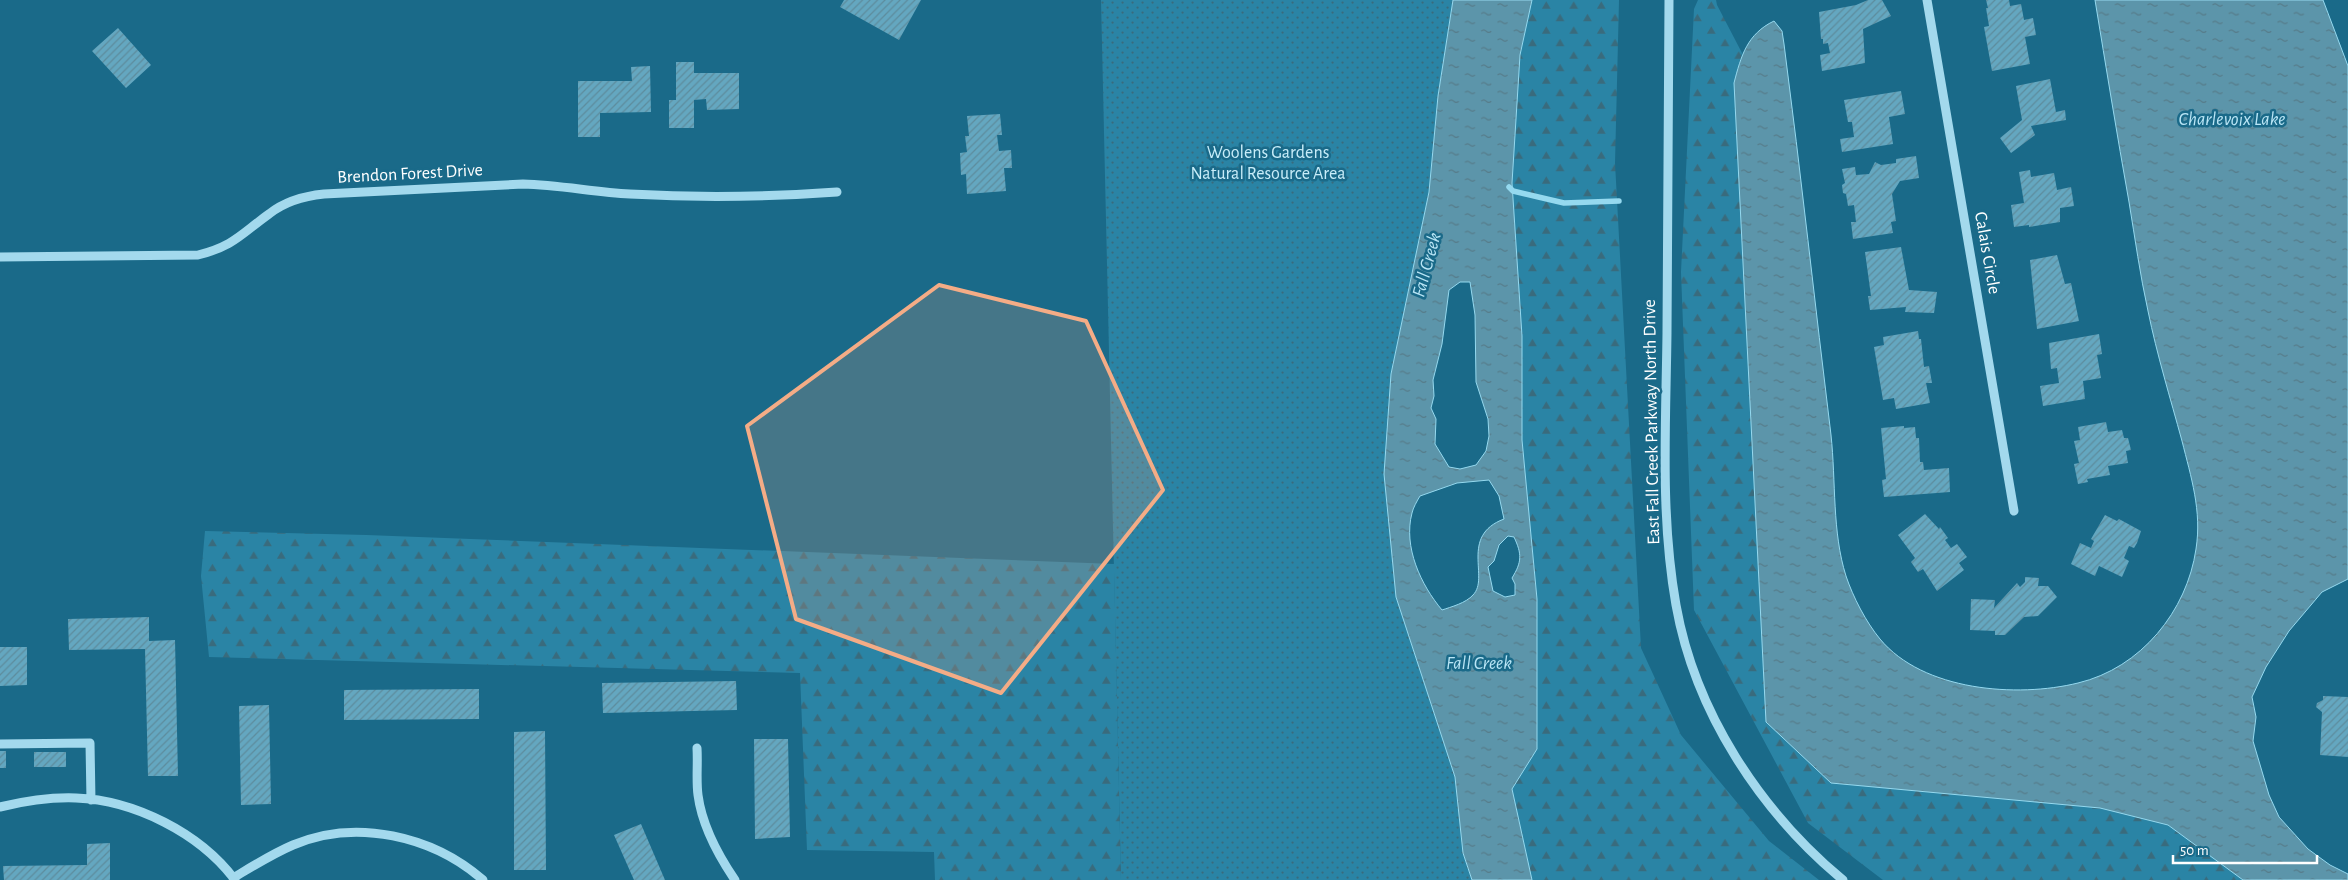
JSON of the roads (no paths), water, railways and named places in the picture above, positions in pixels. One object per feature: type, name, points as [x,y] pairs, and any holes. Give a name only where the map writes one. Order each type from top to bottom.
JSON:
[{"type":"street","name":"East Fall Creek Parkway North Drive","points":[[1669,0],[1666,504],[1676,606],[1687,651],[1700,685],[1726,741],[1766,800],[1788,828],[1843,880]]},
{"type":"street","name":"Calais Circle","points":[[1928,0],[2014,511]]},
{"type":"street","name":"Brendon Forest Drive","points":[[0,257],[198,255],[214,251],[237,240],[283,205],[299,199],[324,194],[523,184],[601,192],[704,197],[769,197],[837,192]]},
{"type":"street","points":[[0,744],[90,743],[91,800]]},
{"type":"street","points":[[698,748],[698,795],[702,814],[711,839],[735,880]]},
{"type":"street","points":[[0,807],[48,799],[91,800],[138,812],[171,827],[215,858],[234,879],[269,856],[294,844],[320,837],[364,833],[392,835],[426,845],[451,857],[483,880]]},
{"type":"water","name":"Fall Creek","points":[[1453,0],[1532,0],[1520,55],[1512,183],[1522,336],[1522,440],[1537,599],[1537,749],[1512,789],[1532,880],[1472,880],[1463,853],[1455,777],[1396,597],[1384,474],[1391,374],[1429,192],[1438,96]],"holes":[[[1460,282],[1470,282],[1475,315],[1476,382],[1488,419],[1489,436],[1486,451],[1476,465],[1460,469],[1449,467],[1435,444],[1436,419],[1431,408],[1434,396],[1433,380],[1442,344],[1449,290]],[[1489,480],[1499,496],[1504,519],[1490,526],[1483,536],[1479,546],[1479,578],[1473,595],[1454,606],[1442,610],[1427,589],[1416,565],[1412,552],[1410,526],[1415,504],[1420,496],[1457,483]],[[1508,536],[1514,537],[1520,553],[1518,567],[1512,578],[1515,584],[1515,595],[1505,597],[1493,591],[1488,567],[1494,561],[1499,545]]]},
{"type":"water","name":"Charlevoix Lake","points":[[2095,0],[2323,0],[2348,66],[2348,579],[2322,592],[2289,631],[2266,667],[2252,697],[2256,717],[2253,741],[2269,795],[2279,817],[2308,849],[2330,865],[2348,874],[2348,880],[2243,880],[2168,825],[2100,808],[1831,783],[1766,722],[1734,83],[1739,64],[1751,39],[1757,32],[1774,21],[1782,31],[1790,93],[1833,452],[1838,542],[1849,584],[1860,609],[1870,625],[1880,639],[1898,656],[1920,670],[1945,680],[1972,686],[2000,689],[2054,688],[2078,683],[2101,675],[2122,664],[2141,650],[2157,634],[2183,594],[2191,572],[2196,549],[2198,521],[2195,494],[2155,344],[2145,297]]},
{"type":"waterway","points":[[1509,187],[1513,191],[1564,203],[1619,201]]},
{"type":"park label","name":"Woolens Gardens Natural Resource Area","points":[[1268,163]]}]
